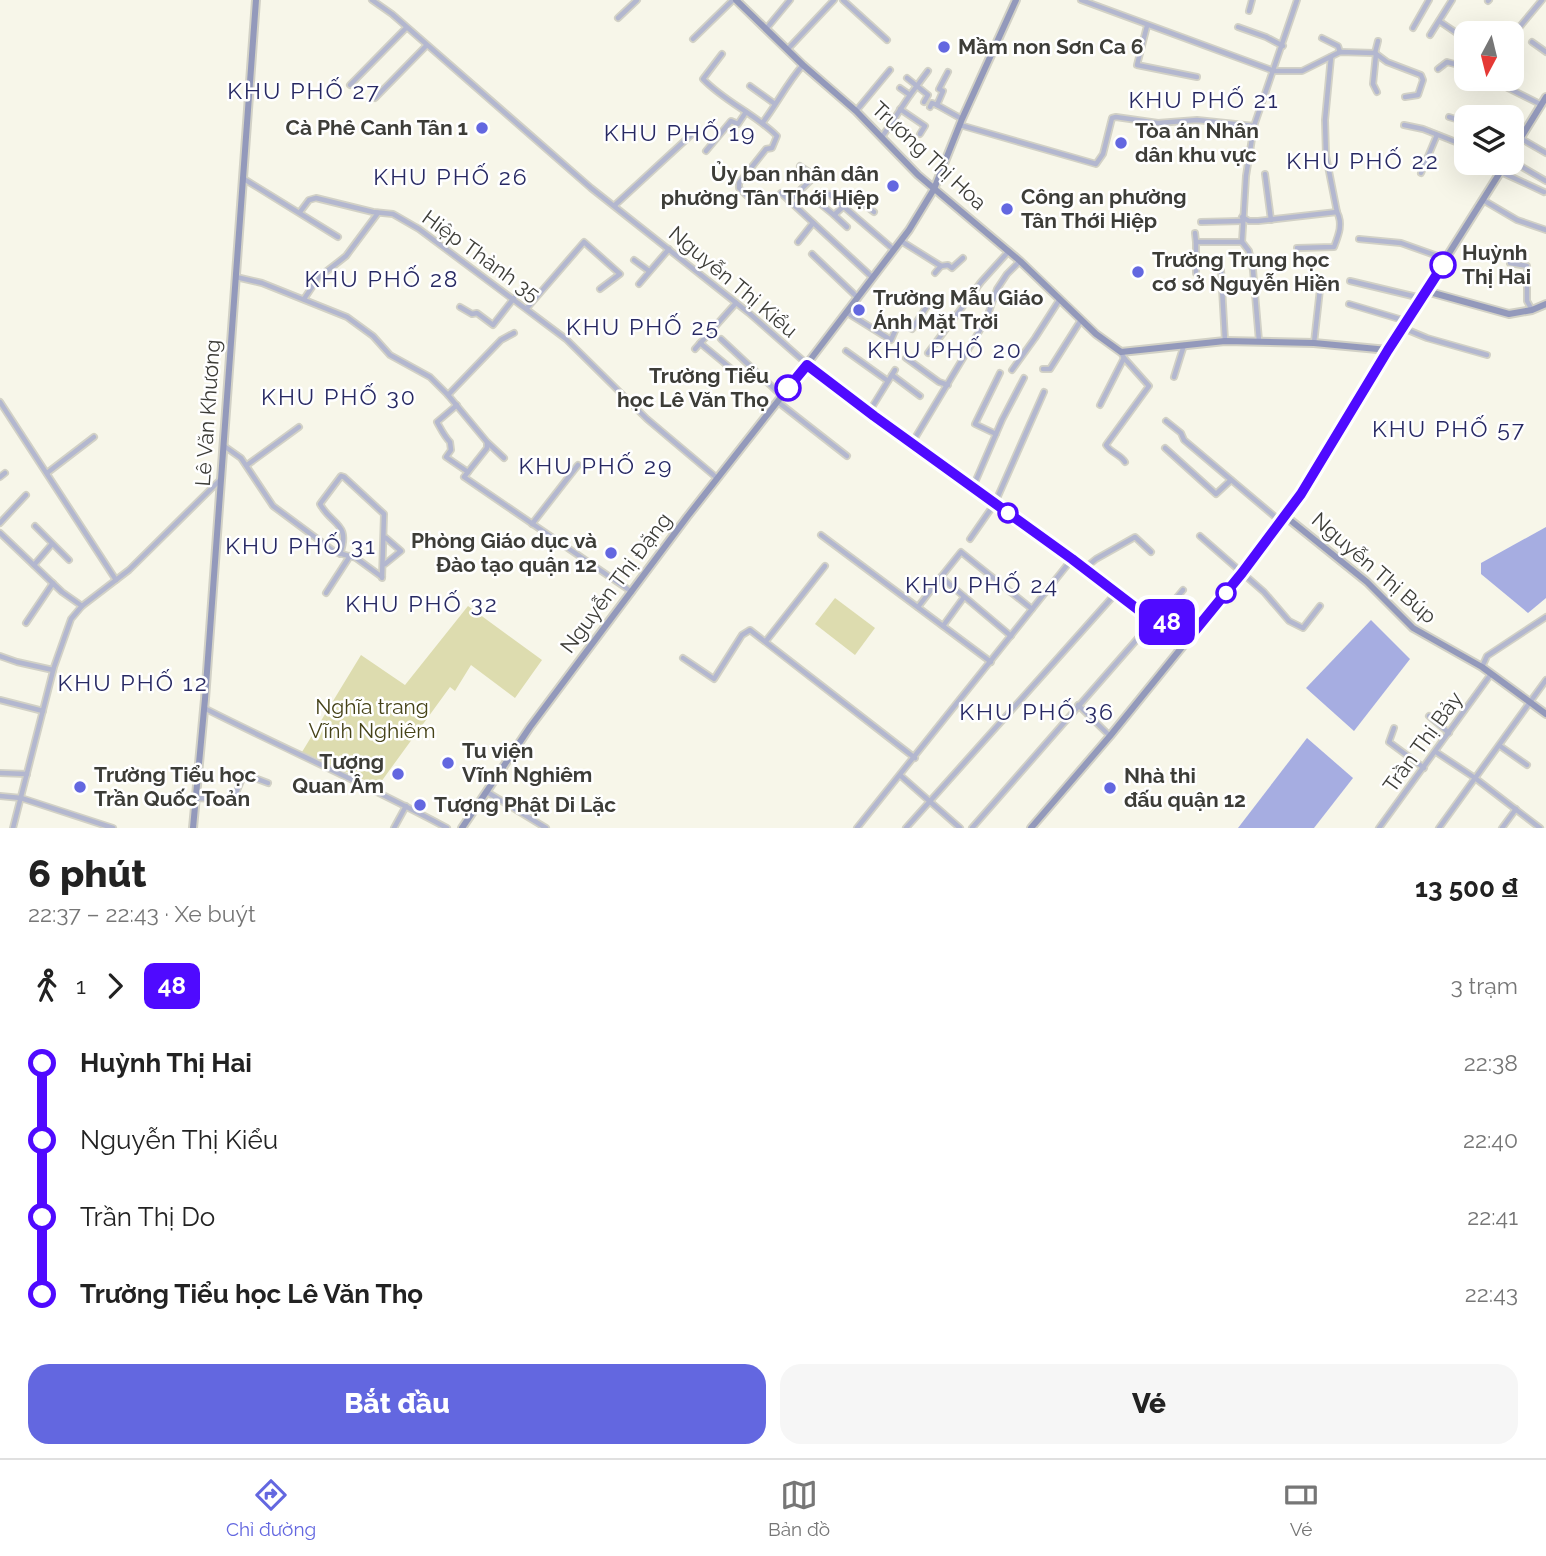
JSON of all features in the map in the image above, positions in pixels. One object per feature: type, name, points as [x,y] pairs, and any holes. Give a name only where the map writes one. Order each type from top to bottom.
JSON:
[{"type":"street","name":"Lê Văn Khương","points":[[194,828],[256,0]]},
{"type":"street","name":"Nguyễn Thị Kiểu","points":[[372,0],[392,14],[426,46],[668,249],[737,303],[807,365],[1155,621],[1180,623],[1193,633]]},
{"type":"street","points":[[618,18],[637,0]]},
{"type":"street","points":[[693,39],[734,0]]},
{"type":"street","name":"Trương Thị Hoa","points":[[734,0],[856,111],[934,189],[1009,251],[1096,334],[1122,355]]},
{"type":"street","points":[[765,29],[790,0]]},
{"type":"street","points":[[787,50],[834,0]]},
{"type":"street","points":[[961,122],[1016,0]]},
{"type":"street","points":[[1081,0],[1274,71],[1302,71],[1340,52],[1375,54],[1387,62],[1421,75],[1423,80],[1418,95],[1405,97]]},
{"type":"street","points":[[1249,11],[1252,0]]},
{"type":"street","points":[[1259,341],[1253,270],[1250,251],[1242,242],[1242,219],[1254,126],[1297,0]]},
{"type":"street","points":[[1413,28],[1429,0]]},
{"type":"street","points":[[1430,35],[1452,0]]},
{"type":"street","points":[[1524,22],[1542,0]]},
{"type":"street","points":[[846,1],[887,40]]},
{"type":"street","points":[[1439,22],[1454,32]]},
{"type":"street","points":[[1147,26],[1138,65],[1197,77]]},
{"type":"street","points":[[1238,27],[1283,46]]},
{"type":"street","points":[[350,85],[406,28]]},
{"type":"street","points":[[1322,38],[1338,46],[1340,52]]},
{"type":"street","points":[[1377,92],[1373,84],[1378,41]]},
{"type":"street","points":[[1532,42],[1546,52]]},
{"type":"street","points":[[375,97],[426,46]]},
{"type":"street","points":[[722,54],[702,78],[716,91],[763,122],[777,136],[772,148],[766,149],[739,183],[739,188],[747,196]]},
{"type":"street","points":[[1297,248],[1334,247],[1341,220],[1326,156],[1325,120],[1331,57]]},
{"type":"street","points":[[1437,69],[1447,62],[1454,64]]},
{"type":"street","points":[[763,122],[786,85],[803,65]]},
{"type":"street","points":[[856,111],[890,70]]},
{"type":"street","points":[[882,136],[928,71]]},
{"type":"street","points":[[937,105],[943,92],[939,89],[948,72]]},
{"type":"street","points":[[907,78],[928,94],[924,102]]},
{"type":"street","points":[[750,86],[775,104]]},
{"type":"street","points":[[900,88],[910,95]]},
{"type":"street","points":[[1514,91],[1540,104]]},
{"type":"street","points":[[1524,127],[1546,97]]},
{"type":"street","points":[[930,107],[932,103],[961,122],[1096,164],[1103,154],[1112,118],[1115,117],[1158,123],[1198,120],[1254,126]]},
{"type":"street","points":[[900,110],[925,126],[920,134]]},
{"type":"street","points":[[706,151],[731,121],[738,124],[746,112]]},
{"type":"street","points":[[1449,117],[1454,118]]},
{"type":"street","name":"Nguyễn Thị Đặng","points":[[462,828],[530,727],[687,517],[807,365],[900,241],[934,189],[961,122]]},
{"type":"street","points":[[1404,125],[1454,141]]},
{"type":"street","points":[[615,205],[691,135]]},
{"type":"street","points":[[1421,173],[1437,135]]},
{"type":"street","points":[[1524,143],[1546,153]]},
{"type":"street","points":[[789,201],[815,176],[800,166]]},
{"type":"street","points":[[1524,168],[1546,181]]},
{"type":"street","points":[[1265,174],[1271,220]]},
{"type":"street","points":[[1031,828],[1111,736],[1283,518],[1313,475],[1388,350],[1499,175]]},
{"type":"street","points":[[1507,175],[1544,192]]},
{"type":"street","points":[[243,178],[338,237]]},
{"type":"street","points":[[780,193],[872,277]]},
{"type":"street","points":[[829,194],[893,249]]},
{"type":"street","points":[[834,215],[852,195],[874,212]]},
{"type":"street","name":"Hiệp Thành 35","points":[[300,212],[309,200],[316,198],[393,214],[411,224],[514,298],[579,350],[647,419],[718,479]]},
{"type":"street","points":[[1483,200],[1517,220],[1546,230]]},
{"type":"street","points":[[818,202],[847,227]]},
{"type":"street","points":[[1201,222],[1271,220],[1337,212]]},
{"type":"street","points":[[304,299],[318,278],[346,256],[379,213]]},
{"type":"street","points":[[798,242],[813,223]]},
{"type":"street","points":[[1195,233],[1196,273]]},
{"type":"street","points":[[1359,239],[1401,243],[1446,259]]},
{"type":"street","points":[[900,241],[942,266]]},
{"type":"street","points":[[527,308],[584,242],[620,274],[600,289]]},
{"type":"street","points":[[1196,242],[1242,242]]},
{"type":"street","points":[[639,284],[668,249]]},
{"type":"street","points":[[928,353],[981,282],[1009,251]]},
{"type":"street","points":[[812,254],[858,297]]},
{"type":"street","points":[[935,273],[942,266],[948,265],[952,268],[963,258]]},
{"type":"street","points":[[634,260],[649,271]]},
{"type":"street","points":[[912,443],[986,320],[997,289],[1020,261]]},
{"type":"street","points":[[1510,263],[1527,266],[1527,302],[1532,310]]},
{"type":"street","points":[[1221,270],[1225,341]]},
{"type":"street","points":[[235,277],[262,283],[347,317],[373,336],[390,355],[430,377],[487,442],[505,458]]},
{"type":"street","points":[[1314,343],[1321,281]]},
{"type":"street","points":[[1350,281],[1422,298]]},
{"type":"street","points":[[1426,291],[1509,314],[1532,310],[1546,304]]},
{"type":"street","points":[[846,312],[891,341],[899,322],[912,329],[933,297]]},
{"type":"street","points":[[460,307],[472,314],[477,313],[493,325],[514,298]]},
{"type":"street","points":[[1012,370],[1060,299]]},
{"type":"street","points":[[695,349],[737,303]]},
{"type":"street","points":[[1349,304],[1404,325],[1427,338],[1487,355]]},
{"type":"street","points":[[1043,369],[1050,369],[1082,320]]},
{"type":"street","points":[[448,395],[501,340],[514,334]]},
{"type":"street","points":[[720,339],[780,399],[846,456]]},
{"type":"street","points":[[1122,355],[1225,341],[1314,343],[1388,350]]},
{"type":"street","points":[[700,343],[734,371]]},
{"type":"street","points":[[1174,377],[1184,345]]},
{"type":"street","points":[[846,351],[888,382]]},
{"type":"street","points":[[1100,405],[1122,355]]},
{"type":"street","points":[[1122,355],[1149,386],[1105,445],[1125,462]]},
{"type":"street","points":[[906,358],[939,382],[948,385]]},
{"type":"street","points":[[869,412],[893,373],[920,396]]},
{"type":"street","points":[[996,434],[975,425],[1000,373]]},
{"type":"street","points":[[973,487],[1024,378]]},
{"type":"street","points":[[970,539],[995,503],[1044,392]]},
{"type":"street","points":[[0,402],[116,580]]},
{"type":"street","points":[[457,405],[437,422],[450,442],[451,450],[446,457],[468,472]]},
{"type":"street","points":[[1166,421],[1231,480],[1283,518]]},
{"type":"street","points":[[247,465],[299,427]]},
{"type":"street","points":[[47,473],[94,437]]},
{"type":"street","points":[[487,442],[486,448],[464,477],[632,593]]},
{"type":"street","points":[[224,446],[235,452],[247,465],[272,506],[340,554],[356,558],[382,578],[384,514],[341,477],[320,504],[343,528],[344,538],[340,554]]},
{"type":"street","points":[[1166,448],[1216,494],[1231,480]]},
{"type":"street","points":[[532,524],[578,465]]},
{"type":"street","points":[[13,828],[53,670],[71,619],[82,606],[129,570],[221,480]]},
{"type":"street","points":[[0,523],[26,495]]},
{"type":"street","name":"Nguyễn Thị Búp","points":[[1283,518],[1367,582],[1413,628],[1482,667],[1546,714]]},
{"type":"street","points":[[35,526],[69,561]]},
{"type":"street","points":[[0,533],[53,583],[82,606]]},
{"type":"street","points":[[821,535],[991,662]]},
{"type":"street","points":[[1200,536],[1242,573],[1289,621],[1303,628],[1320,606]]},
{"type":"street","points":[[1084,568],[1135,537],[1151,552]]},
{"type":"street","points":[[384,564],[401,551],[385,538]]},
{"type":"street","points":[[34,565],[52,544]]},
{"type":"street","points":[[918,607],[961,552],[1032,609]]},
{"type":"street","points":[[326,593],[350,556]]},
{"type":"street","points":[[858,828],[1072,559]]},
{"type":"street","points":[[766,641],[825,566]]},
{"type":"street","points":[[941,577],[1011,636]]},
{"type":"street","points":[[26,623],[53,583]]},
{"type":"street","points":[[972,828],[1183,590]]},
{"type":"street","points":[[906,828],[1116,593]]},
{"type":"street","points":[[943,626],[964,597]]},
{"type":"street","points":[[1482,667],[1487,656],[1546,617]]},
{"type":"street","points":[[682,658],[713,679],[742,635],[750,630],[915,758]]},
{"type":"street","points":[[0,656],[53,670]]},
{"type":"street","name":"Trần Thị Bảy","points":[[1379,828],[1491,674]]},
{"type":"street","points":[[1439,828],[1546,680]]},
{"type":"street","points":[[0,700],[43,711]]},
{"type":"street","points":[[1079,705],[1111,736]]},
{"type":"street","points":[[204,708],[447,828]]},
{"type":"street","points":[[1429,716],[1449,733]]},
{"type":"street","points":[[1394,728],[1388,742],[1424,768]]},
{"type":"street","points":[[1500,746],[1527,765]]},
{"type":"street","points":[[1436,752],[1540,828]]},
{"type":"street","points":[[0,773],[27,774]]},
{"type":"street","points":[[196,798],[233,800],[244,774],[268,783]]},
{"type":"street","points":[[901,776],[961,828]]},
{"type":"street","points":[[487,792],[546,828]]},
{"type":"street","points":[[0,796],[20,798],[113,828]]},
{"type":"street","points":[[394,828],[406,806]]},
{"type":"street","points":[[1502,828],[1516,809]]},
{"type":"green space","points":[[835,598],[875,628],[855,655],[815,624]]},
{"type":"green space","name":"Nghĩa trang Vĩnh Nghiêm","points":[[468,606],[542,660],[515,698],[471,665],[455,691],[450,687],[378,786],[302,752],[361,655],[405,685]]},
{"type":"water","points":[[1546,527],[1546,598],[1528,613],[1481,574],[1481,563]]},
{"type":"water","points":[[1371,620],[1410,659],[1354,731],[1306,688]]},
{"type":"water","points":[[1307,738],[1353,778],[1314,828],[1238,828]]},
{"type":"bus line","name":"48","points":[[788,388],[807,365],[1153,621],[1180,623],[1193,633],[1301,494],[1443,265]]},
{"type":"place","name":"Mầm non Sơn Ca 6","points":[[944,47]]},
{"type":"place","name":"Cà Phê Canh Tân 1","points":[[482,128]]},
{"type":"place","name":"Tòa án Nhân dân khu vực","points":[[1121,143]]},
{"type":"place","name":"Ủy ban nhân dân phường Tân Thới Hiệp","points":[[893,186]]},
{"type":"place","name":"Công an phường Tân Thới Hiệp","points":[[1007,209]]},
{"type":"place","name":"Huỳnh Thị Hai","points":[[1443,265]]},
{"type":"place","name":"Trường Trung học cơ sở Nguyễn Hiền","points":[[1138,272]]},
{"type":"place","name":"Trường Mẫu Giáo Ánh Mặt Trời","points":[[859,310]]},
{"type":"place","name":"Trường Tiểu học Lê Văn Thọ","points":[[788,388]]},
{"type":"place","name":"Phòng Giáo dục và Đào tạo quận 12","points":[[611,553]]},
{"type":"place","name":"Tu viện Vĩnh Nghiêm","points":[[448,763]]},
{"type":"place","name":"Tượng Quan Âm","points":[[398,774]]},
{"type":"place","name":"Trường Tiểu học Trần Quốc Toản","points":[[80,787]]},
{"type":"place","name":"Nhà thi đấu quận 12","points":[[1110,788]]},
{"type":"place","name":"Tượng Phật Di Lặc","points":[[420,805]]},
{"type":"district","name":"KHU PHỐ 27","points":[[304,91]]},
{"type":"district","name":"KHU PHỐ 21","points":[[1204,100]]},
{"type":"district","name":"KHU PHỐ 19","points":[[680,133]]},
{"type":"district","name":"KHU PHỐ 22","points":[[1363,161]]},
{"type":"district","name":"KHU PHỐ 26","points":[[451,177]]},
{"type":"district","name":"KHU PHỐ 28","points":[[382,279]]},
{"type":"district","name":"KHU PHỐ 25","points":[[643,327]]},
{"type":"district","name":"KHU PHỐ 20","points":[[945,350]]},
{"type":"district","name":"KHU PHỐ 30","points":[[339,397]]},
{"type":"district","name":"KHU PHỐ 57","points":[[1449,429]]},
{"type":"district","name":"KHU PHỐ 29","points":[[596,466]]},
{"type":"district","name":"KHU PHỐ 31","points":[[301,546]]},
{"type":"district","name":"KHU PHỐ 24","points":[[982,585]]},
{"type":"district","name":"KHU PHỐ 32","points":[[422,604]]},
{"type":"district","name":"KHU PHỐ 12","points":[[133,683]]},
{"type":"district","name":"KHU PHỐ 36","points":[[1037,712]]}]
